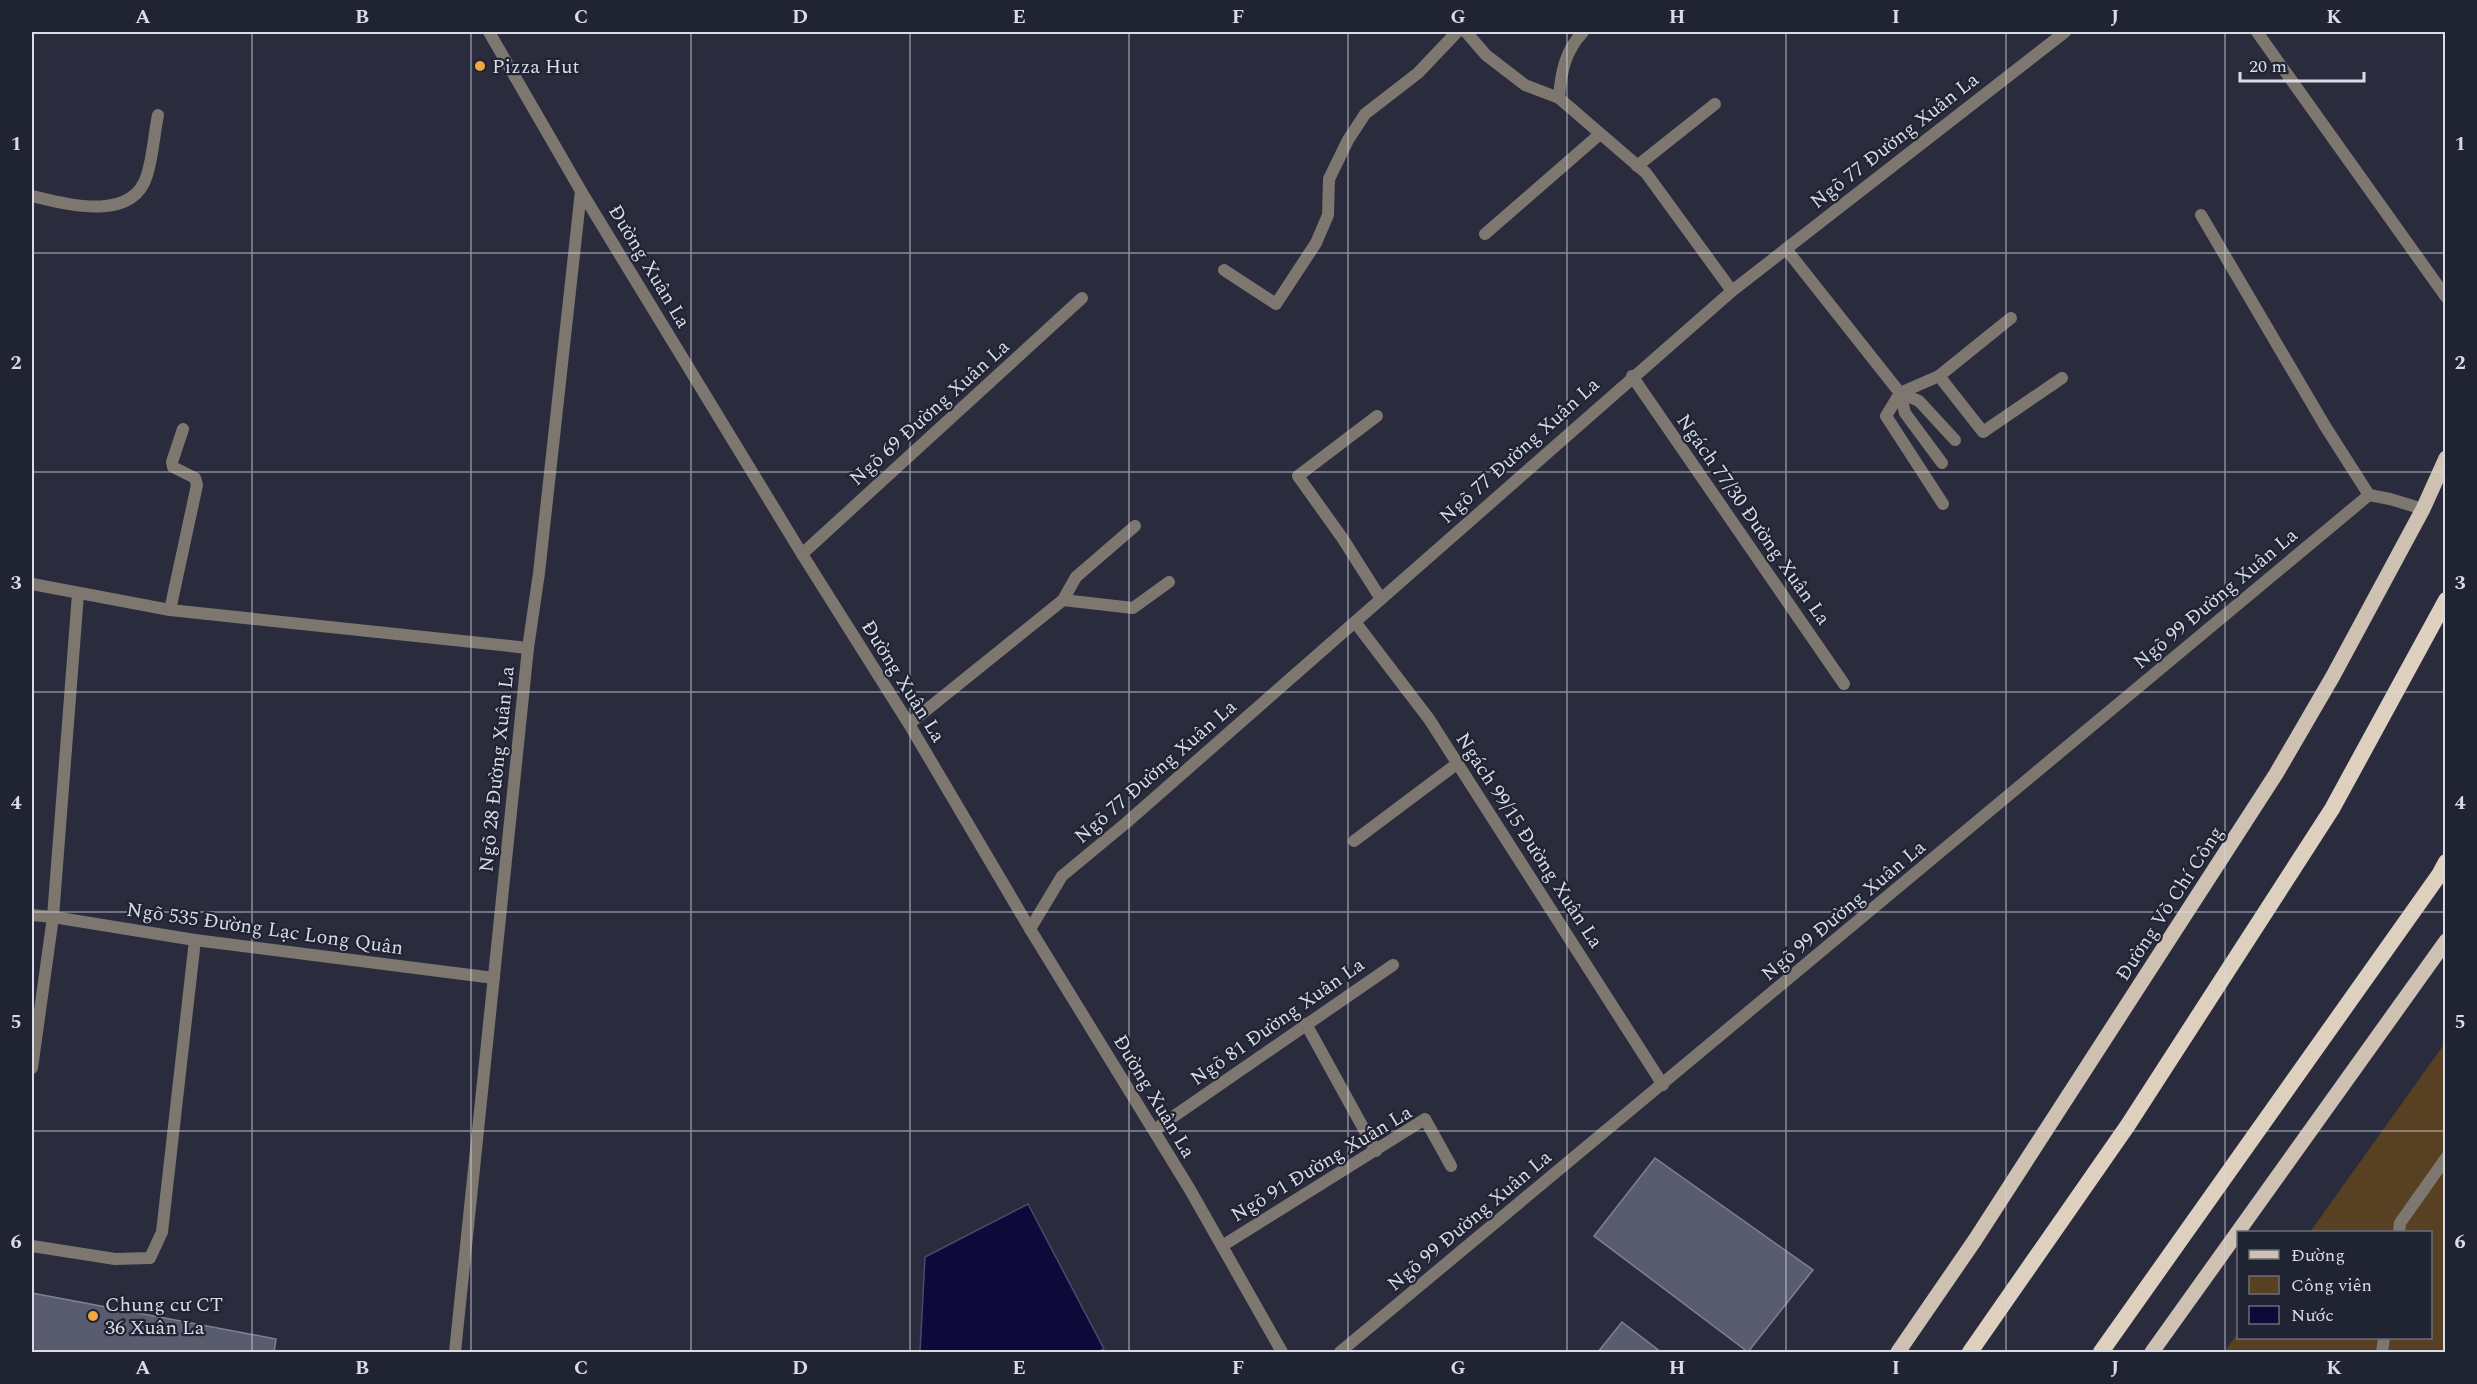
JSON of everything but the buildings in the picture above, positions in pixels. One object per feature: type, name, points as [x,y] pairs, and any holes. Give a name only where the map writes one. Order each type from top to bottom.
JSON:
[{"type":"highway","points":[[1970,1353],[2128,1125],[2320,829],[2416,658],[2445,600]]},
{"type":"highway","points":[[2101,1353],[2432,885],[2445,862]]},
{"type":"main road","name":"Đường Võ Chí Công","points":[[1898,1353],[2001,1201],[2270,784],[2333,676],[2423,509],[2445,458]]},
{"type":"main road","points":[[2239,1231],[2445,941]]},
{"type":"main road","points":[[2430,963],[2445,954]]},
{"type":"main road","points":[[2152,1353],[2237,1234]]},
{"type":"street","name":"Đường Xuân La","points":[[489,32],[581,191],[802,554],[909,724],[1030,929],[1154,1130],[1282,1353]]},
{"type":"street","points":[[1224,270],[1276,304],[1316,243],[1328,214],[1329,179],[1359,122],[1365,114],[1418,73],[1457,32]]},
{"type":"street","points":[[1466,32],[1486,55],[1525,85],[1559,98],[1646,173],[1732,291]]},
{"type":"street","points":[[1559,98],[1561,70],[1570,50],[1583,32]]},
{"type":"street","name":"Ngõ 77 Đường Xuân La","points":[[1030,929],[1062,876],[1126,823],[1632,376],[1732,291],[2065,32]]},
{"type":"street","points":[[2257,32],[2445,297]]},
{"type":"street","points":[[1637,166],[1715,104]]},
{"type":"street","points":[[32,196],[97,207],[113,206],[132,195],[138,191],[147,176],[158,115]]},
{"type":"street","points":[[1485,234],[1600,134]]},
{"type":"street","name":"Ngõ 28 Đường Xuân La","points":[[455,1353],[528,648],[539,573],[581,191]]},
{"type":"street","points":[[2201,215],[2325,426],[2369,495],[2390,498],[2423,509]]},
{"type":"street","points":[[1786,249],[1900,393],[1905,413],[1942,464]]},
{"type":"street","name":"Ngõ 69 Đường Xuân La","points":[[802,554],[1082,298]]},
{"type":"street","points":[[1943,504],[1886,416],[1900,393],[1939,376],[2011,318]]},
{"type":"street","name":"Ngách 77/30 Đường Xuân La","points":[[1632,376],[1844,684]]},
{"type":"street","points":[[1939,376],[1983,432],[2062,378]]},
{"type":"street","points":[[1900,393],[1919,401],[1955,440]]},
{"type":"street","points":[[1377,416],[1298,476],[1381,599]]},
{"type":"street","points":[[170,610],[197,485],[195,478],[173,467],[172,462],[183,429]]},
{"type":"street","name":"Ngõ 99 Đường Xuân La","points":[[1340,1353],[2369,495]]},
{"type":"street","points":[[909,724],[1063,600],[1076,577],[1135,526]]},
{"type":"street","points":[[1063,600],[1133,608],[1169,582]]},
{"type":"street","points":[[32,584],[170,610],[528,648]]},
{"type":"street","points":[[32,1068],[53,917],[78,594]]},
{"type":"street","name":"Ngách 99/15 Đường Xuân La","points":[[1355,622],[1429,719],[1663,1085]]},
{"type":"street","points":[[1354,841],[1458,763]]},
{"type":"street","name":"Ngõ 535 Đường Lạc Long Quân","points":[[32,915],[195,940],[494,978]]},
{"type":"street","points":[[32,1246],[116,1259],[150,1258],[162,1232],[195,940]]},
{"type":"street","name":"Ngõ 81 Đường Xuân La","points":[[1154,1130],[1393,964]]},
{"type":"street","points":[[1306,1024],[1376,1151]]},
{"type":"street","name":"Ngõ 91 Đường Xuân La","points":[[1222,1246],[1425,1119],[1452,1166]]},
{"type":"street","points":[[2399,1231],[2400,1223],[2445,1158]]},
{"type":"green space","points":[[2445,1043],[2445,1352],[2224,1352],[2237,1334],[2237,1339],[2432,1339],[2432,1231],[2311,1231]]},
{"type":"water","points":[[1028,1204],[1104,1349],[1097,1352],[920,1352],[925,1257]]},
{"type":"place","name":"Pizza Hut","points":[[480,66]]},
{"type":"place","name":"Chung cư CT 36 Xuân La","points":[[93,1316]]}]
